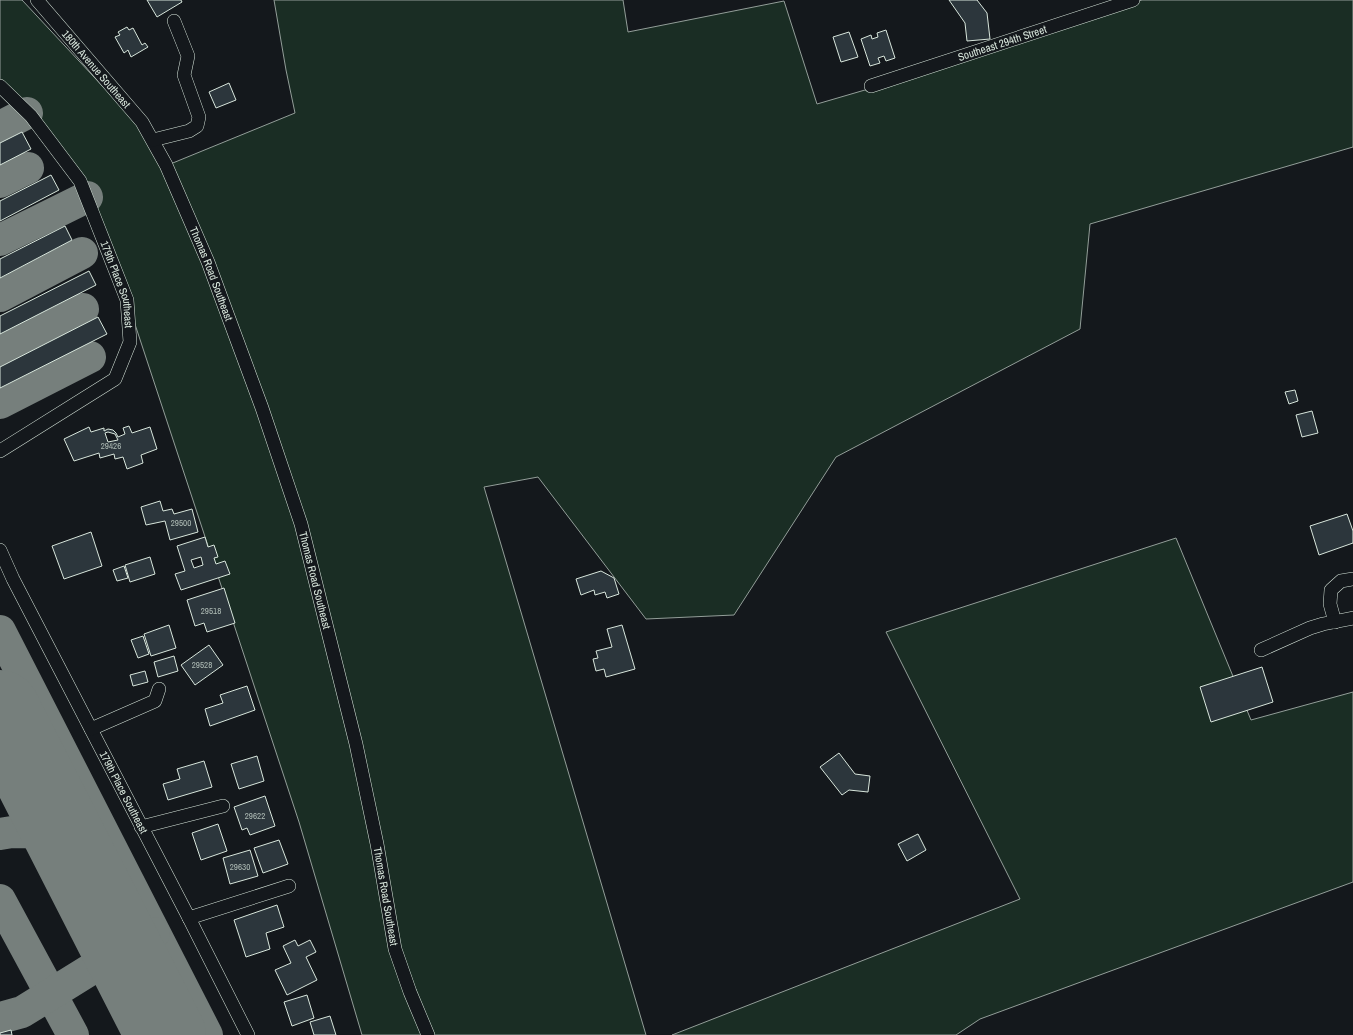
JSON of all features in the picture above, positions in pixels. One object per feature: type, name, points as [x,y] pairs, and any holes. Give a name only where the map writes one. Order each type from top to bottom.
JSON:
[{"type":"street","name":"180th Avenue Southeast","points":[[37,0],[142,122],[153,140]]},
{"type":"street","name":"Southeast 294th Street","points":[[871,86],[1133,0]]},
{"type":"street","points":[[153,140],[189,130],[196,126],[199,118],[184,75],[188,56],[174,21]]},
{"type":"street","name":"179th Place Southeast","points":[[0,86],[31,116],[80,181],[127,300],[130,342],[115,379],[0,451]]},
{"type":"street","name":"Thomas Road Southeast","points":[[153,140],[166,165],[208,262],[262,408],[301,524],[356,744],[395,949],[410,992],[428,1035]]},
{"type":"street","name":"179th Place Southeast","points":[[0,550],[13,579],[248,1035]]},
{"type":"street","points":[[1335,622],[1330,604],[1331,590],[1341,580],[1353,579]]},
{"type":"street","points":[[1261,650],[1310,628],[1353,618]]},
{"type":"street","points":[[91,729],[155,701],[159,689]]},
{"type":"street","points":[[141,827],[223,806]]},
{"type":"street","points":[[189,918],[289,886]]},
{"type":"green space","points":[[0,0],[22,0],[136,122],[163,167],[295,113],[274,0],[623,0],[628,32],[784,1],[817,104],[882,85],[1142,0],[1353,0],[1353,147],[1090,224],[1080,329],[836,457],[734,615],[646,619],[538,477],[484,487],[646,1035],[362,1035],[299,822],[127,300],[80,181],[0,86]]},
{"type":"green space","points":[[1176,538],[1251,720],[1353,692],[1353,882],[980,1019],[956,1035],[672,1035],[1020,899],[886,632]]},
{"type":"building","points":[[147,0],[181,0],[182,2],[157,17]]},
{"type":"building","points":[[949,0],[977,0],[987,13],[990,39],[967,41],[965,23]]},
{"type":"building","points":[[127,27],[129,30],[133,28],[142,45],[145,43],[148,47],[131,57],[128,50],[124,53],[115,37],[120,35],[118,32]]},
{"type":"building","points":[[886,30],[895,58],[886,61],[884,56],[878,58],[880,63],[870,66],[861,39],[871,35],[872,39],[878,37],[877,33]]},
{"type":"building","points":[[849,32],[858,57],[841,62],[833,37]]},
{"type":"building","points":[[229,83],[236,100],[216,108],[209,92]]},
{"type":"building","points":[[22,132],[31,149],[0,165],[0,143]]},
{"type":"building","points":[[51,175],[59,190],[0,221],[0,201]]},
{"type":"building","points":[[65,226],[72,240],[0,278],[0,259]]},
{"type":"building","points":[[89,271],[96,285],[0,334],[0,316]]},
{"type":"building","points":[[98,317],[107,334],[0,388],[0,367]]},
{"type":"building","points":[[1295,390],[1298,401],[1289,404],[1285,392]]},
{"type":"building","points":[[1312,411],[1318,433],[1302,437],[1296,415]]},
{"type":"building","points":[[129,426],[132,433],[150,427],[157,449],[141,455],[143,463],[127,469],[123,457],[115,459],[114,454],[100,458],[99,453],[74,461],[64,439],[89,427],[91,432],[104,428],[104,431],[108,429],[113,430],[118,437],[125,434],[123,428]],"holes":[[[108,432],[115,434],[118,440],[108,442],[105,433]]]},
{"type":"building","points":[[160,501],[163,511],[172,509],[174,514],[192,509],[198,532],[170,540],[165,521],[146,525],[141,507]]},
{"type":"building","points":[[1347,514],[1353,531],[1353,543],[1319,555],[1310,526]]},
{"type":"building","points":[[91,532],[102,566],[64,579],[52,546]]},
{"type":"building","points":[[205,537],[208,547],[214,545],[218,557],[214,558],[216,564],[225,561],[230,574],[181,590],[175,574],[185,571],[177,546]],"holes":[[[201,557],[203,565],[194,568],[191,560]]]},
{"type":"building","points":[[150,557],[155,574],[130,582],[125,565]]},
{"type":"building","points":[[124,566],[128,578],[117,581],[113,570]]},
{"type":"building","points":[[601,571],[614,578],[619,594],[607,598],[605,592],[595,595],[594,590],[581,595],[576,579]]},
{"type":"building","points":[[224,588],[235,623],[207,632],[204,623],[195,626],[187,600]]},
{"type":"building","points":[[169,625],[176,648],[151,656],[144,634]]},
{"type":"building","points":[[622,625],[635,669],[606,677],[604,669],[596,671],[593,659],[598,658],[596,651],[612,647],[607,629]]},
{"type":"building","points":[[143,636],[149,654],[138,658],[131,640]]},
{"type":"building","points":[[209,645],[223,665],[195,685],[181,665]]},
{"type":"building","points":[[174,656],[178,671],[158,677],[154,662]]},
{"type":"building","points":[[1262,667],[1273,702],[1211,722],[1200,687]]},
{"type":"building","points":[[145,671],[148,682],[133,686],[130,675]]},
{"type":"building","points":[[247,686],[255,710],[210,726],[205,709],[223,703],[220,695]]},
{"type":"building","points":[[839,753],[855,774],[870,776],[868,792],[849,790],[842,795],[820,767]]},
{"type":"building","points":[[257,756],[264,781],[239,789],[231,764]]},
{"type":"building","points":[[204,761],[212,787],[168,800],[163,784],[180,779],[177,769]]},
{"type":"building","points":[[265,796],[275,826],[250,835],[247,828],[242,830],[234,807]]},
{"type":"building","points":[[218,824],[227,851],[201,860],[192,833]]},
{"type":"building","points":[[918,834],[926,850],[907,861],[898,844]]},
{"type":"building","points":[[279,840],[288,864],[263,873],[254,848]]},
{"type":"building","points":[[250,850],[258,876],[230,884],[223,858]]},
{"type":"building","points":[[277,905],[284,927],[266,933],[270,949],[246,957],[234,920]]},
{"type":"building","points":[[295,940],[298,946],[310,940],[316,952],[306,957],[317,980],[287,995],[275,970],[291,963],[283,946]]},
{"type":"building","points":[[307,995],[314,1018],[292,1026],[284,1002]]},
{"type":"building","points":[[330,1016],[336,1035],[314,1035],[310,1022]]},
{"type":"building","points":[[11,1030],[12,1035],[0,1035],[0,1033]]},
{"type":"taxiway","points":[[0,127],[27,113]]},
{"type":"taxiway","points":[[0,182],[28,168]]},
{"type":"taxiway","points":[[0,240],[87,197]]},
{"type":"taxiway","points":[[0,296],[82,253]]},
{"type":"taxiway","points":[[0,351],[83,309]]},
{"type":"taxiway","points":[[0,403],[90,357]]},
{"type":"taxiway","points":[[0,631],[207,1035]]},
{"type":"taxiway","points":[[0,834],[12,832],[63,833]]},
{"type":"taxiway","points":[[0,900],[73,1035]]},
{"type":"taxiway","points":[[0,1018],[22,1012],[122,950],[154,933]]},
{"type":"runway","points":[[0,710],[166,1035]]}]
